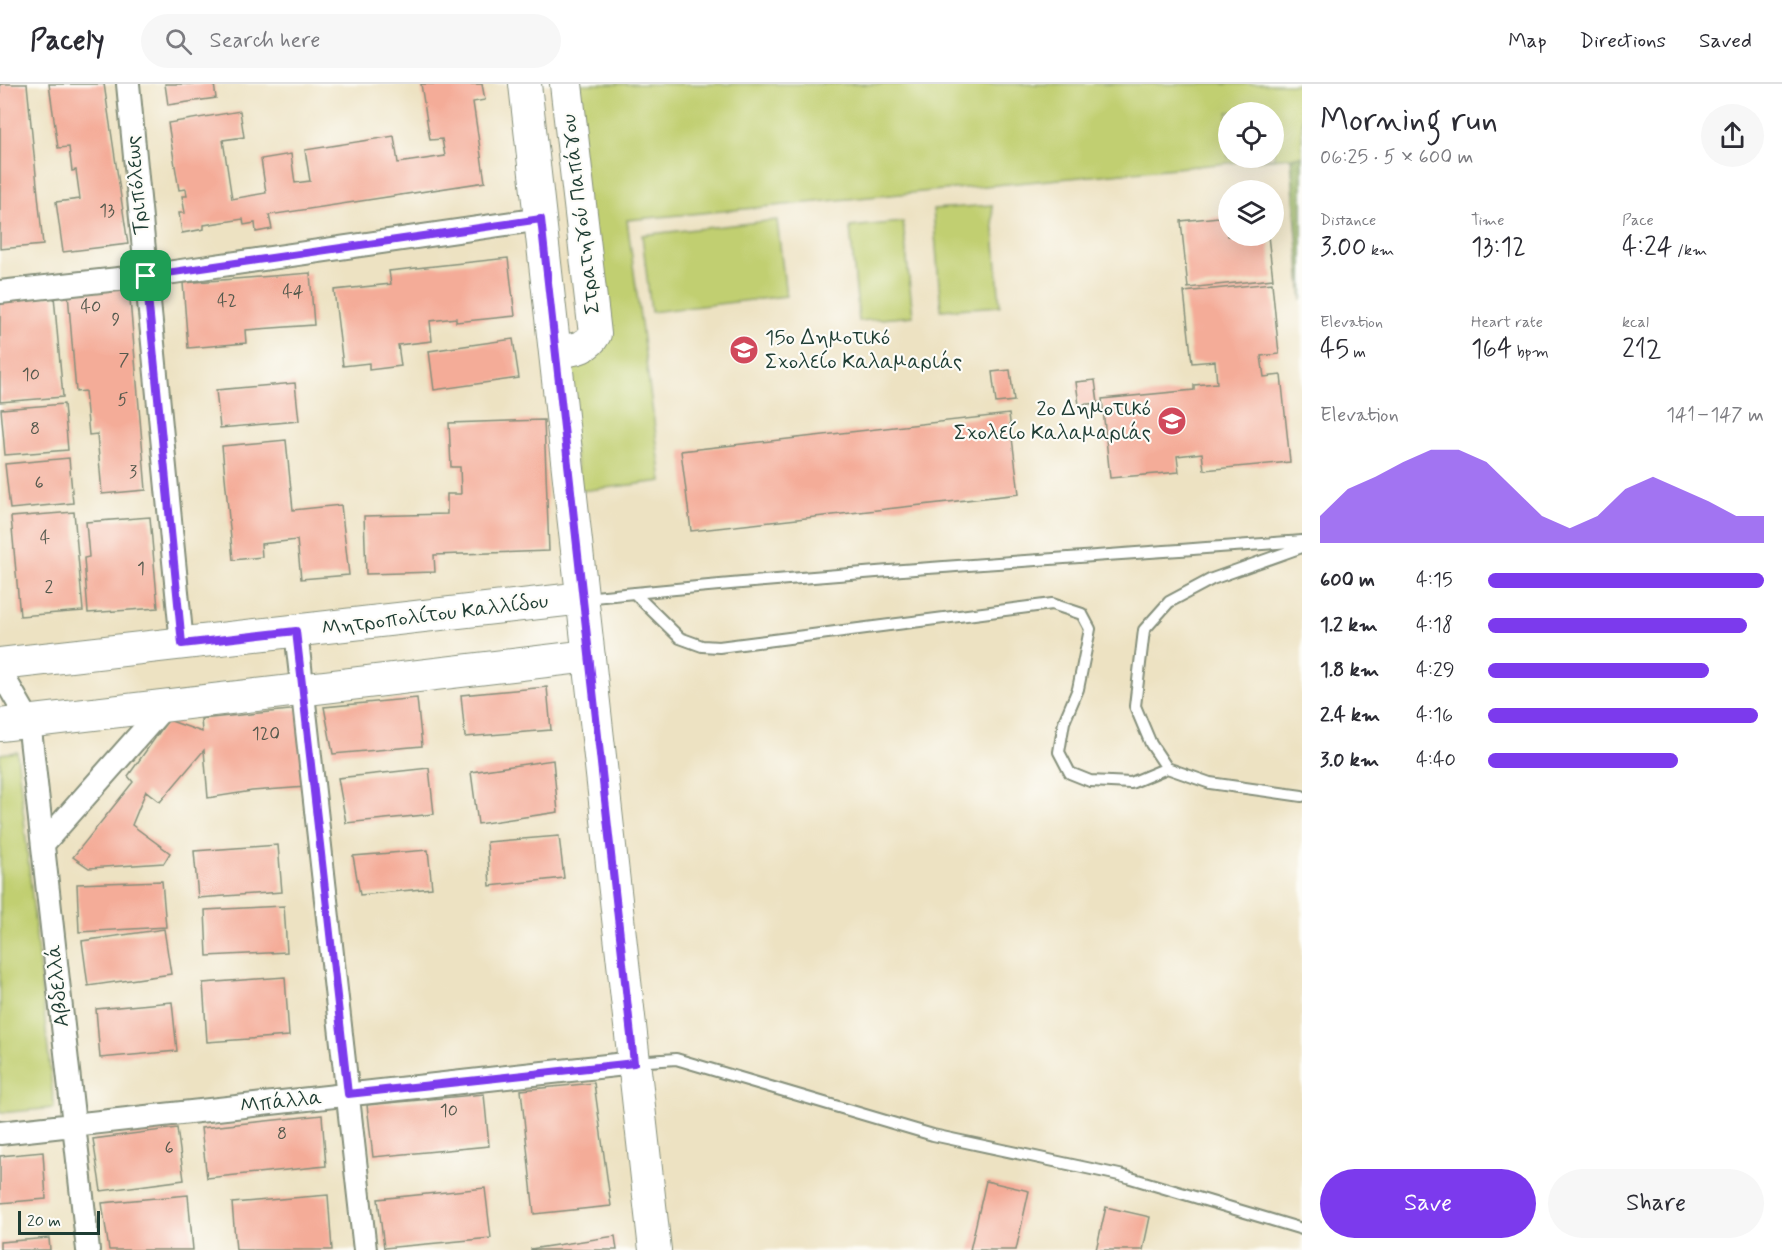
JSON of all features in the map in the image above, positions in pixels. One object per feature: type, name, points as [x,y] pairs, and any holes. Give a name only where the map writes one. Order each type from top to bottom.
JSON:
[{"type":"street","name":"Τριπόλεως","points":[[128,84],[182,644]]},
{"type":"street","name":"Στρατηγού Παπάγου","points":[[525,84],[654,1250]]},
{"type":"street","name":"Στρατηγού Παπάγου","points":[[556,352],[584,347],[591,342],[595,334],[566,84]]},
{"type":"street","points":[[0,292],[146,276],[541,219]]},
{"type":"street","name":"Μητροπολίτου Καλλίδου","points":[[0,664],[583,598]]},
{"type":"street","points":[[296,631],[365,1250]]},
{"type":"street","points":[[0,671],[14,723],[589,656]]},
{"type":"street","points":[[43,844],[166,705]]},
{"type":"street","name":"Αβδελλά","points":[[14,723],[43,844],[88,1250]]},
{"type":"street","name":"Μπάλλα","points":[[0,1133],[634,1063]]},
{"type":"lane","points":[[583,598],[867,571],[1302,542]]},
{"type":"lane","points":[[1302,547],[1212,579],[1169,602],[1144,630],[1135,706],[1150,744],[1167,768],[1210,783],[1302,796]]},
{"type":"lane","points":[[634,592],[680,638],[702,646],[719,647],[1052,604],[1082,614],[1090,629],[1077,689],[1064,722],[1059,752],[1070,773],[1090,781],[1131,783],[1167,768]]},
{"type":"lane","points":[[634,1063],[676,1059],[933,1135],[1124,1176],[1302,1229]]},
{"type":"green space","points":[[569,84],[1302,84],[1302,156],[1284,158],[1284,102],[1218,102],[1218,164],[627,220],[662,481],[581,491],[558,353],[586,349]]},
{"type":"green space","points":[[1302,156],[1302,301],[1291,158]]},
{"type":"green space","points":[[992,205],[1000,306],[941,310],[933,209]]},
{"type":"green space","points":[[777,220],[786,296],[651,312],[642,235]]},
{"type":"green space","points":[[903,222],[913,316],[859,321],[850,227]]},
{"type":"green space","points":[[17,752],[54,1108],[0,1113],[0,754]]},
{"type":"building","points":[[0,84],[27,84],[43,245],[0,249]]},
{"type":"building","points":[[49,84],[104,84],[128,244],[63,252],[56,202],[80,199],[76,170],[72,171],[69,147],[58,148]]},
{"type":"building","points":[[165,84],[214,84],[216,98],[168,105]]},
{"type":"building","points":[[421,84],[482,84],[485,100],[473,102],[485,182],[269,215],[272,229],[256,232],[255,223],[244,225],[243,219],[204,225],[204,229],[182,233],[179,213],[185,213],[182,196],[187,196],[186,189],[179,190],[168,123],[240,111],[244,137],[223,140],[232,199],[266,193],[261,159],[291,154],[295,183],[310,181],[305,150],[394,136],[398,163],[445,156],[442,139],[430,140]]},
{"type":"building","points":[[1218,217],[1218,246],[1269,246],[1273,279],[1188,288],[1181,221]]},
{"type":"building","points":[[508,258],[515,316],[456,322],[456,318],[430,321],[432,341],[398,345],[401,366],[369,370],[369,363],[343,366],[334,290],[391,284],[389,271]]},
{"type":"building","points":[[310,273],[314,325],[245,330],[246,343],[188,348],[183,283]]},
{"type":"building","points":[[1272,283],[1279,354],[1261,356],[1264,377],[1281,375],[1290,462],[1204,470],[1202,453],[1177,456],[1179,472],[1110,478],[1102,399],[1194,390],[1194,385],[1217,383],[1215,361],[1192,363],[1184,292]]},
{"type":"building","points":[[129,288],[146,490],[102,494],[97,434],[89,435],[85,391],[76,392],[68,293]]},
{"type":"building","points":[[54,296],[63,397],[0,402],[0,300]]},
{"type":"building","points":[[513,339],[519,378],[434,390],[429,351]]},
{"type":"building","points":[[1010,370],[1014,401],[996,403],[992,372]]},
{"type":"building","points":[[1095,380],[1098,403],[1079,405],[1076,382]]},
{"type":"building","points":[[295,383],[299,421],[220,428],[216,390]]},
{"type":"building","points":[[64,404],[68,450],[5,455],[1,409]]},
{"type":"building","points":[[1009,414],[1019,494],[691,531],[681,451]]},
{"type":"building","points":[[544,420],[549,551],[434,555],[435,572],[366,574],[364,516],[447,514],[447,494],[461,494],[460,467],[451,467],[449,423]]},
{"type":"building","points":[[286,440],[293,510],[341,505],[349,575],[301,579],[297,540],[261,544],[262,557],[233,560],[222,446]]},
{"type":"building","points":[[69,458],[73,503],[10,509],[5,464]]},
{"type":"building","points":[[74,512],[83,611],[20,616],[11,517]]},
{"type":"building","points":[[150,517],[158,608],[88,613],[84,558],[89,557],[86,522]]},
{"type":"building","points":[[547,687],[551,730],[465,737],[461,695]]},
{"type":"building","points":[[417,698],[422,746],[333,754],[324,707]]},
{"type":"building","points":[[300,709],[306,787],[252,791],[208,798],[204,750],[160,802],[146,791],[132,825],[170,853],[164,863],[89,868],[73,857],[133,782],[128,776],[168,720],[202,732],[201,719]]},
{"type":"building","points":[[553,760],[558,812],[478,824],[471,772]]},
{"type":"building","points":[[429,768],[434,814],[346,823],[338,778]]},
{"type":"building","points":[[559,836],[564,878],[490,886],[487,842]]},
{"type":"building","points":[[278,845],[282,892],[198,898],[194,851]]},
{"type":"building","points":[[428,850],[432,888],[360,895],[353,856]]},
{"type":"building","points":[[162,881],[166,927],[79,932],[77,884]]},
{"type":"building","points":[[284,906],[287,952],[207,956],[205,910]]},
{"type":"building","points":[[164,929],[171,974],[88,986],[82,941]]},
{"type":"building","points":[[285,977],[289,1036],[207,1042],[203,983]]},
{"type":"building","points":[[172,1002],[177,1051],[100,1058],[96,1009]]},
{"type":"building","points":[[594,1083],[611,1206],[534,1214],[521,1090]]},
{"type":"building","points":[[484,1094],[489,1146],[373,1157],[367,1105]]},
{"type":"building","points":[[322,1115],[326,1166],[207,1178],[201,1128]]},
{"type":"building","points":[[177,1128],[184,1180],[101,1191],[93,1139]]},
{"type":"building","points":[[43,1152],[46,1199],[0,1203],[0,1156]]},
{"type":"building","points":[[986,1181],[1029,1191],[1016,1250],[970,1250]]},
{"type":"building","points":[[485,1188],[491,1238],[384,1248],[378,1199]]},
{"type":"building","points":[[188,1195],[193,1250],[109,1250],[102,1203]]},
{"type":"building","points":[[328,1195],[332,1250],[236,1250],[232,1203]]},
{"type":"building","points":[[1106,1207],[1150,1217],[1143,1250],[1096,1250]]},
{"type":"building","points":[[615,1236],[617,1250],[531,1250],[531,1249]]},
{"type":"building","points":[[49,1238],[50,1250],[0,1250],[0,1242]]},
{"type":"place","name":"15ο Δημοτικό Σχολείο Καλαμαριάς","points":[[744,350]]},
{"type":"place","name":"2ο Δημοτικό Σχολείο Καλαμαριάς","points":[[1172,421]]},
{"type":"route","points":[[541,219],[634,1063],[348,1094],[296,631],[182,644],[146,276],[541,219]]}]
